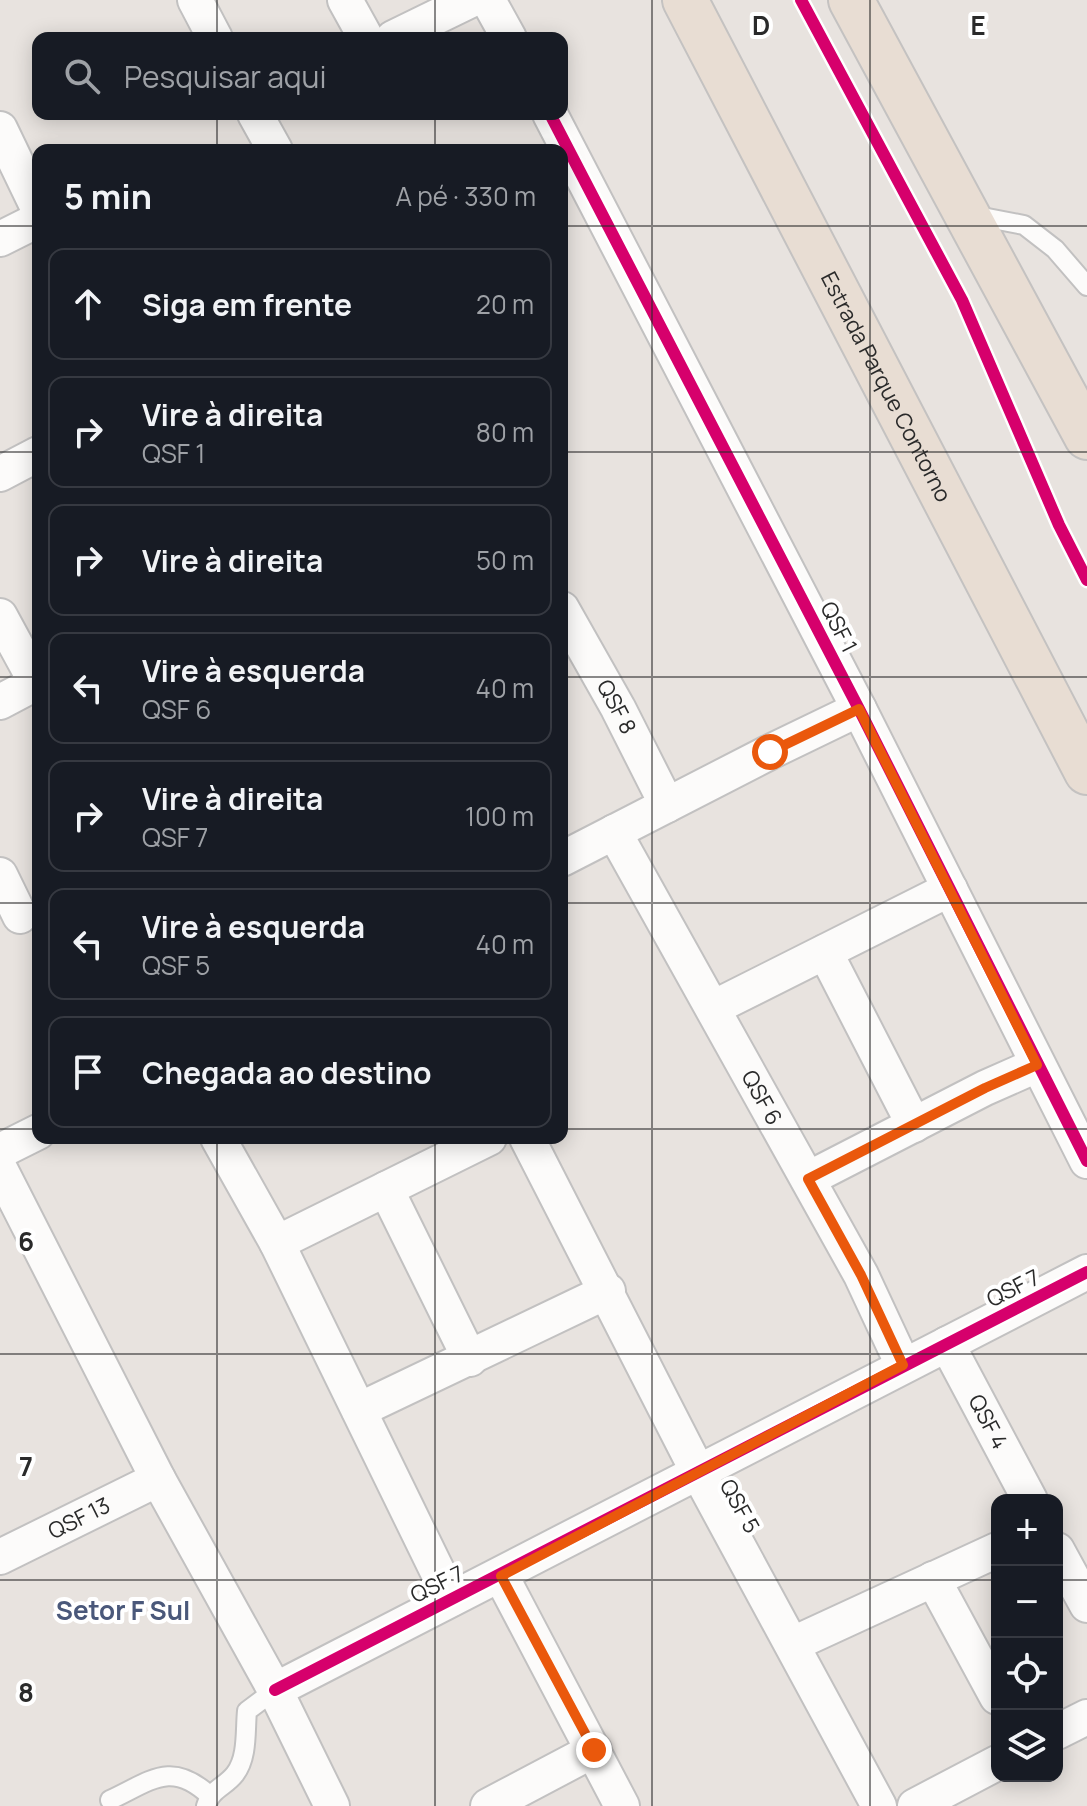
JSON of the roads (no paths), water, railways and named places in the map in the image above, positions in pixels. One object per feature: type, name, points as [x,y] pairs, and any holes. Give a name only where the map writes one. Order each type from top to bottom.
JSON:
[{"type":"highway","name":"Estrada Parque Contorno","points":[[685,0],[1087,772]]},
{"type":"highway","points":[[851,0],[1087,437]]},
{"type":"street","points":[[195,0],[212,32]]},
{"type":"street","points":[[345,0],[363,32]]},
{"type":"street","points":[[405,32],[471,0]]},
{"type":"street","points":[[488,0],[506,32]]},
{"type":"street","points":[[258,120],[272,144]]},
{"type":"street","name":"QSF 1","points":[[552,120],[560,144]]},
{"type":"street","points":[[0,129],[32,196]]},
{"type":"street","name":"QSF 1","points":[[572,177],[859,709],[1087,1161]]},
{"type":"street","points":[[0,239],[32,223]]},
{"type":"street","points":[[0,474],[32,457]]},
{"type":"street","points":[[0,616],[32,675]]},
{"type":"street","name":"QSF 8","points":[[568,627],[618,708],[667,805]]},
{"type":"street","points":[[0,702],[32,686]]},
{"type":"street","points":[[568,856],[859,709]]},
{"type":"street","name":"QSF 6","points":[[614,832],[861,1275],[903,1365]]},
{"type":"street","points":[[0,875],[19,917]]},
{"type":"street","points":[[713,1008],[950,889]]},
{"type":"street","points":[[825,952],[914,1125]]},
{"type":"street","points":[[808,1179],[1037,1065]]},
{"type":"street","points":[[0,1151],[32,1135]]},
{"type":"street","name":"QSF 7","points":[[221,1144],[277,1243],[451,1599]]},
{"type":"street","points":[[277,1243],[477,1144]]},
{"type":"street","name":"QSF 5","points":[[530,1144],[698,1472],[879,1806]]},
{"type":"street","points":[[0,1169],[158,1479],[275,1690],[332,1806]]},
{"type":"street","points":[[386,1189],[470,1359]]},
{"type":"street","name":"QSF 7","points":[[275,1690],[1087,1272]]},
{"type":"street","points":[[359,1410],[608,1291]]},
{"type":"street","name":"QSF 4","points":[[947,1344],[1027,1494]]},
{"type":"street","name":"QSF 13","points":[[0,1557],[158,1479]]},
{"type":"street","points":[[793,1644],[991,1553]]},
{"type":"street","points":[[1063,1561],[1087,1605]]},
{"type":"street","points":[[501,1576],[622,1806]]},
{"type":"street","points":[[933,1579],[991,1686]]},
{"type":"street","points":[[1063,1729],[1087,1717]]},
{"type":"street","points":[[488,1806],[594,1750]]},
{"type":"street","points":[[915,1806],[991,1766]]},
{"type":"lane","points":[[966,214],[1024,225],[1055,249],[1087,286]]},
{"type":"lane","points":[[110,1800],[158,1778],[178,1775],[195,1782],[207,1801],[235,1773],[245,1751],[247,1711],[275,1690]]},
{"type":"district","name":"Setor F Sul","points":[[123,1610]]}]
